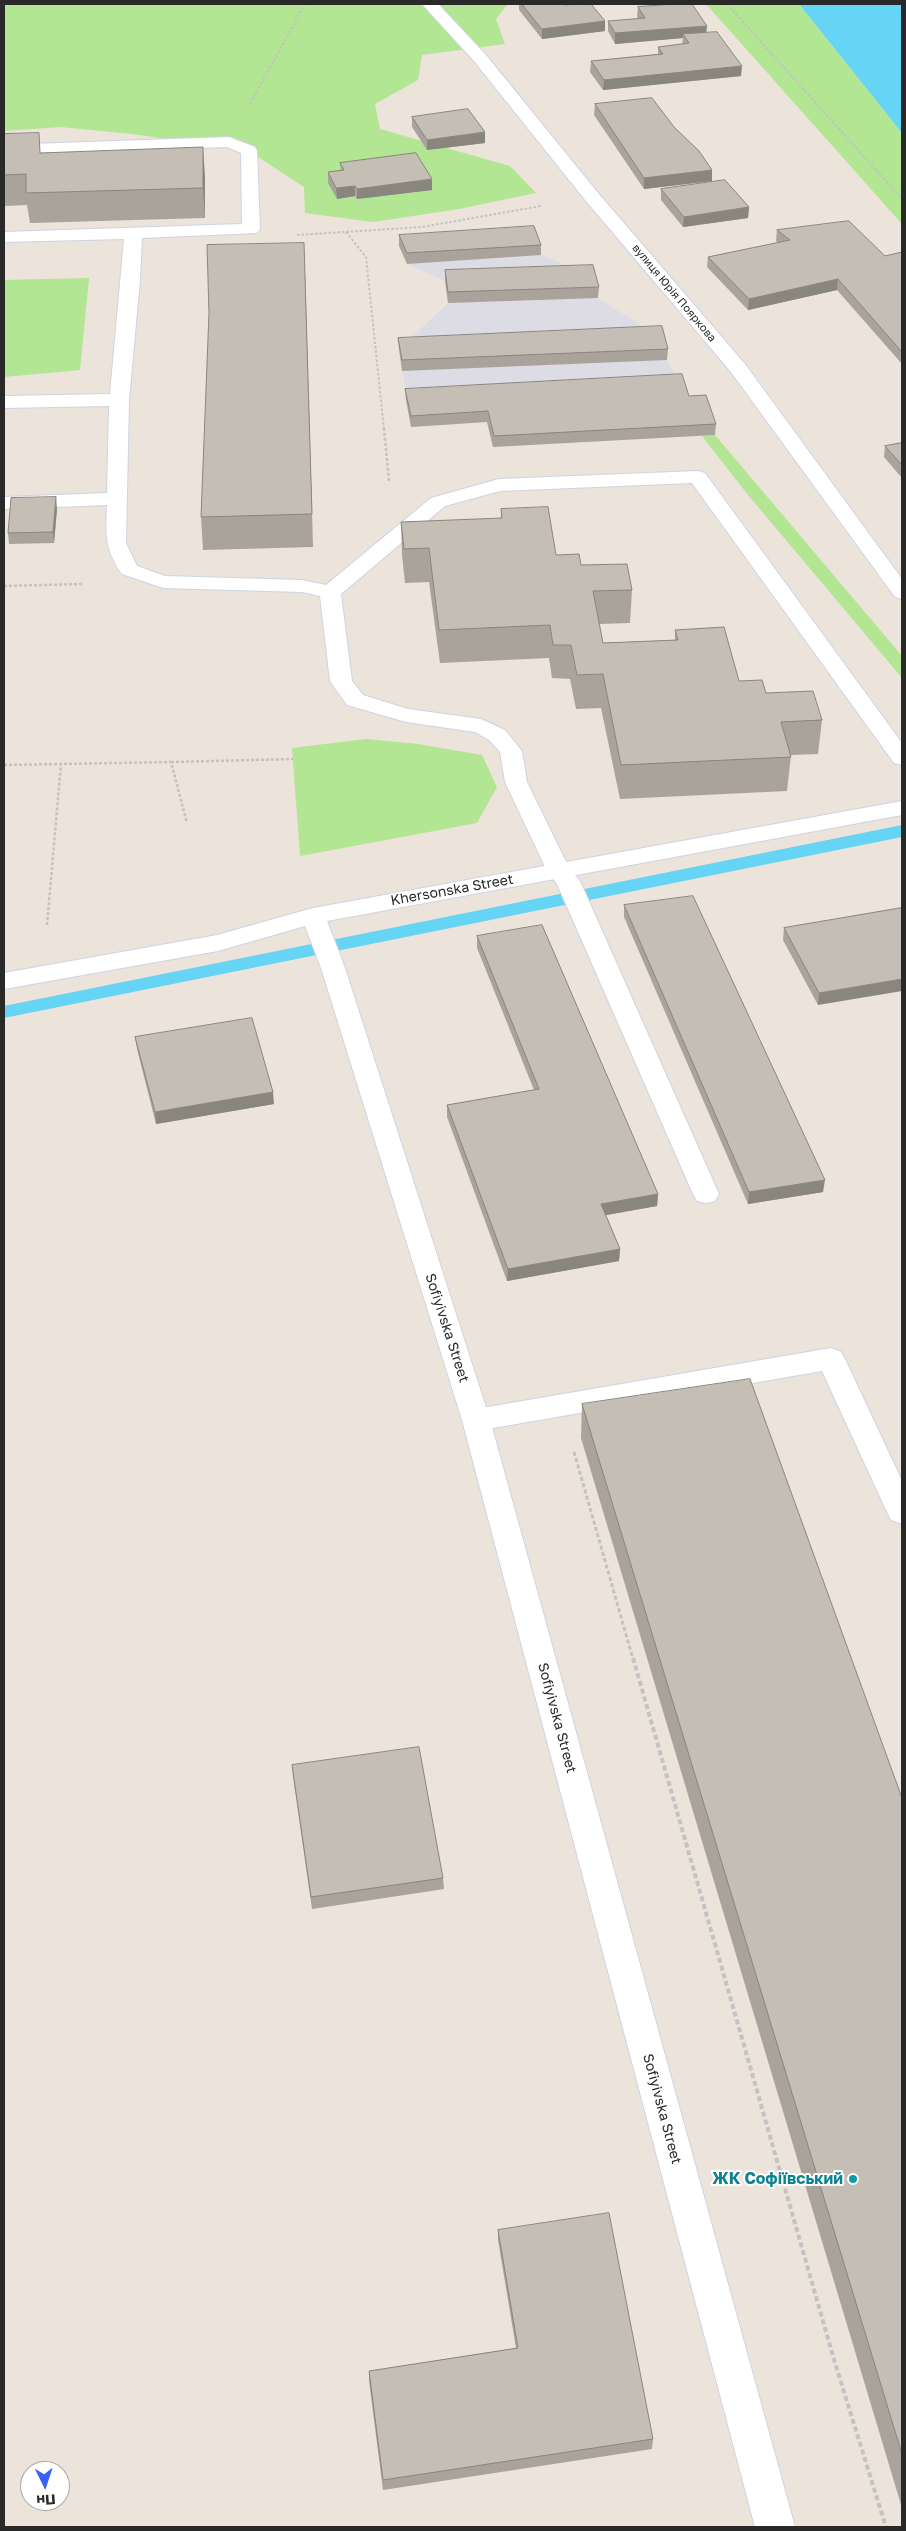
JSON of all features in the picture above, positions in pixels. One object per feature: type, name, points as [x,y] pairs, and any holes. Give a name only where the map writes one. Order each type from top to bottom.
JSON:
[{"type":"street","name":"вулиця Юрія Пояркова","points":[[430,4],[480,58],[592,197],[738,368],[902,593]]},
{"type":"street","points":[[4,150],[229,142],[249,151],[252,229],[4,237]]},
{"type":"street","points":[[133,234],[119,400],[116,543],[129,570],[163,582],[302,586],[330,592]]},
{"type":"street","points":[[4,402],[119,400]]},
{"type":"street","points":[[330,592],[438,502],[499,485],[698,478],[902,758]]},
{"type":"street","points":[[4,503],[118,499]]},
{"type":"street","points":[[330,592],[341,681],[355,700],[406,716],[481,726],[497,735],[510,751],[516,782],[586,920],[706,1194]]},
{"type":"street","name":"Khersonska Street","points":[[4,981],[218,943],[315,922],[564,876],[902,808]]},
{"type":"street","name":"Sofiyivska Street","points":[[315,922],[333,968],[476,1420],[776,2527]]},
{"type":"street","points":[[476,1420],[831,1360],[902,1512]]},
{"type":"path","points":[[229,142],[304,4]]},
{"type":"path","points":[[727,4],[902,199]]},
{"type":"path","points":[[252,229],[295,235],[422,227],[592,197]]},
{"type":"path","points":[[346,232],[366,257],[390,497],[407,528]]},
{"type":"path","points":[[4,765],[293,759]]},
{"type":"path","points":[[171,762],[187,823]]},
{"type":"path","points":[[46,934],[61,764]]},
{"type":"path","points":[[560,1406],[835,2363],[886,2527]]},
{"type":"shaded area","points":[[534,236],[541,255],[593,276],[598,298],[661,338],[667,360],[681,386],[688,407],[705,406],[715,435],[493,447],[487,422],[411,427],[399,349],[448,303],[445,281],[407,264],[399,246]]},
{"type":"green space","points":[[4,4],[508,4],[496,19],[505,44],[422,55],[418,80],[375,104],[380,129],[510,166],[536,193],[459,209],[373,222],[305,213],[304,187],[249,151],[132,134],[61,127],[4,131]]},
{"type":"green space","points":[[706,4],[799,4],[902,133],[902,224]]},
{"type":"green space","points":[[89,278],[80,370],[4,377],[4,280]]},
{"type":"green space","points":[[715,435],[902,656],[902,678],[748,495],[702,436]]},
{"type":"green space","points":[[366,739],[418,744],[482,755],[497,787],[477,823],[300,856],[292,748]]},
{"type":"water","points":[[799,4],[902,4],[902,133]]},
{"type":"building","points":[[522,4],[591,4],[605,21],[542,29]]},
{"type":"building","points":[[692,4],[707,26],[615,33],[608,21],[645,18],[638,7]]},
{"type":"building","points":[[717,32],[742,66],[604,80],[591,61],[663,54],[658,47],[689,43],[683,34]]},
{"type":"building","points":[[652,98],[674,127],[699,151],[712,170],[644,178],[595,104]]},
{"type":"building","points":[[468,109],[485,132],[427,140],[412,117]]},
{"type":"building","points":[[39,133],[40,153],[203,147],[203,188],[26,193],[26,174],[4,175],[4,134]]},
{"type":"building","points":[[416,153],[432,179],[357,189],[355,186],[336,188],[328,172],[344,170],[340,163]]},
{"type":"building","points":[[725,180],[749,207],[684,217],[661,189]]},
{"type":"building","points":[[849,221],[885,256],[902,252],[902,352],[838,279],[749,299],[708,257],[790,240],[777,230]]},
{"type":"building","points":[[534,226],[541,245],[407,253],[399,235]]},
{"type":"building","points":[[304,243],[312,514],[201,517],[209,313],[207,245]]},
{"type":"building","points":[[593,265],[599,287],[448,292],[445,270]]},
{"type":"building","points":[[662,326],[668,349],[402,360],[398,338]]},
{"type":"building","points":[[682,374],[689,396],[706,395],[716,424],[494,436],[488,411],[411,416],[405,389]]},
{"type":"building","points":[[902,443],[902,465],[885,446]]},
{"type":"building","points":[[56,497],[53,532],[8,533],[11,498]]},
{"type":"building","points":[[548,507],[556,555],[579,554],[581,565],[627,564],[632,590],[593,591],[603,643],[678,640],[675,630],[724,627],[739,681],[762,680],[766,693],[813,691],[822,720],[781,722],[791,757],[621,765],[603,674],[577,675],[571,645],[553,645],[550,625],[439,630],[429,548],[404,549],[401,522],[502,518],[501,509]]},
{"type":"building","points":[[693,896],[825,1180],[749,1192],[624,905]]},
{"type":"building","points":[[902,908],[902,979],[819,993],[784,928]]},
{"type":"building","points":[[542,925],[658,1194],[601,1204],[620,1249],[508,1269],[447,1105],[539,1089],[477,936]]},
{"type":"building","points":[[252,1018],[273,1092],[155,1112],[135,1037]]},
{"type":"building","name":"ЖК Софіївський","points":[[750,1379],[902,1798],[902,2454],[582,1404]]},
{"type":"building","points":[[419,1747],[443,1878],[311,1897],[292,1765]]},
{"type":"building","points":[[609,2213],[653,2439],[383,2480],[369,2371],[518,2348],[498,2230]]},
{"type":"waterway","points":[[4,1012],[902,831]]},
{"type":"place","name":"ЖК Софіївський","points":[[853,2179]]}]
